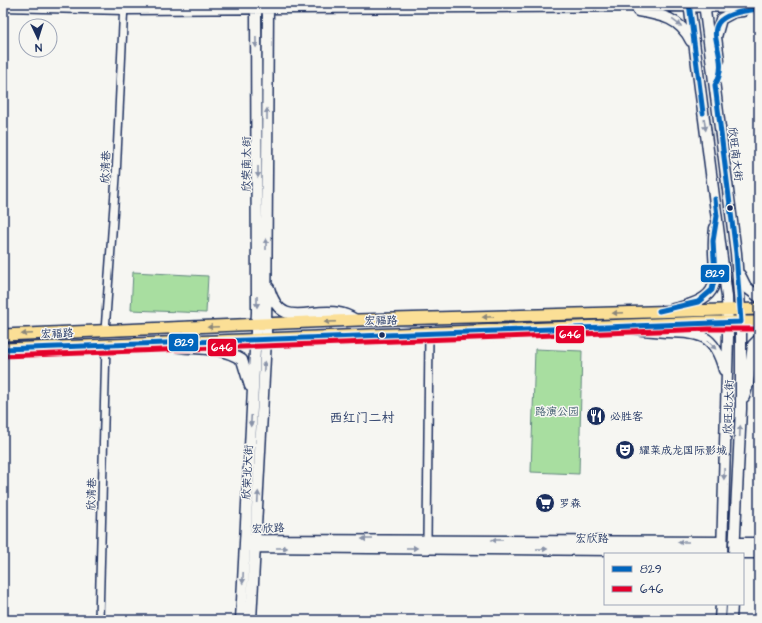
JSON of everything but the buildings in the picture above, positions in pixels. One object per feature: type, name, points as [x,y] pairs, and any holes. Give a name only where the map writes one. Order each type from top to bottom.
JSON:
[{"type":"main road","name":"宏福路","points":[[3,334],[261,326],[358,320],[759,309]]},
{"type":"main road","name":"宏福路","points":[[3,349],[728,321],[759,322]]},
{"type":"street","points":[[689,5],[728,309]]},
{"type":"street","points":[[3,6],[704,5],[759,8]]},
{"type":"street","name":"欣旺南大街","points":[[704,5],[736,253],[740,309]]},
{"type":"street","name":"欣清巷","points":[[105,331],[116,177],[124,6]]},
{"type":"street","name":"欣荣南大街","points":[[256,6],[261,326]]},
{"type":"street","name":"欣荣南大街","points":[[261,326],[266,276],[268,6]]},
{"type":"street","points":[[628,6],[636,11],[669,18],[680,24],[686,31],[694,47]]},
{"type":"street","points":[[715,85],[720,74],[716,37],[721,19],[734,12],[759,8]]},
{"type":"street","points":[[656,312],[698,302],[712,290],[715,276],[713,241],[717,216]]},
{"type":"street","points":[[736,253],[740,275],[746,287],[759,297]]},
{"type":"street","points":[[266,276],[273,300],[279,309],[290,315],[339,313],[358,320]]},
{"type":"street","name":"欣旺北大街","points":[[722,549],[728,309]]},
{"type":"street","name":"欣旺北大街","points":[[734,550],[741,409],[740,309]]},
{"type":"street","name":"欣荣北大街","points":[[251,620],[255,543],[261,326]]},
{"type":"street","points":[[607,326],[644,331],[693,332],[706,338],[715,348],[727,379]]},
{"type":"street","points":[[427,540],[428,333]]},
{"type":"street","name":"欣荣北大街","points":[[241,620],[252,397],[261,339]]},
{"type":"street","points":[[741,409],[748,384],[753,344],[759,339]]},
{"type":"street","points":[[150,343],[184,348],[217,349],[231,353],[242,360],[252,397]]},
{"type":"street","name":"欣清巷","points":[[99,620],[106,344]]},
{"type":"street","name":"宏欣路","points":[[255,543],[427,540],[722,549]]},
{"type":"street","name":"宏欣路","points":[[245,542],[722,549]]},
{"type":"street","points":[[734,550],[759,543]]},
{"type":"street","points":[[734,550],[759,553]]},
{"type":"street","points":[[720,620],[721,605]]},
{"type":"street","points":[[731,620],[732,605]]},
{"type":"green space","points":[[133,272],[208,276],[206,313],[131,310]]},
{"type":"green space","name":"路演公园","points":[[535,349],[582,351],[579,474],[531,472]]},
{"type":"transit line","name":"829","points":[[689,3],[703,113]]},
{"type":"transit line","name":"829","points":[[3,349],[741,322],[736,253],[715,85],[720,72],[716,27],[722,19],[735,13],[759,9]]},
{"type":"transit line","name":"829","points":[[659,311],[698,302],[712,290],[715,276],[713,241],[717,216],[715,199]]},
{"type":"transit line","name":"646","points":[[3,356],[709,329],[759,329]]},
{"type":"place","name":"必胜客","points":[[596,416]]},
{"type":"place","name":"耀莱成龙国际影城","points":[[625,450]]},
{"type":"place","name":"罗森","points":[[545,503]]},
{"type":"district","name":"西红门二村","points":[[362,417]]}]
